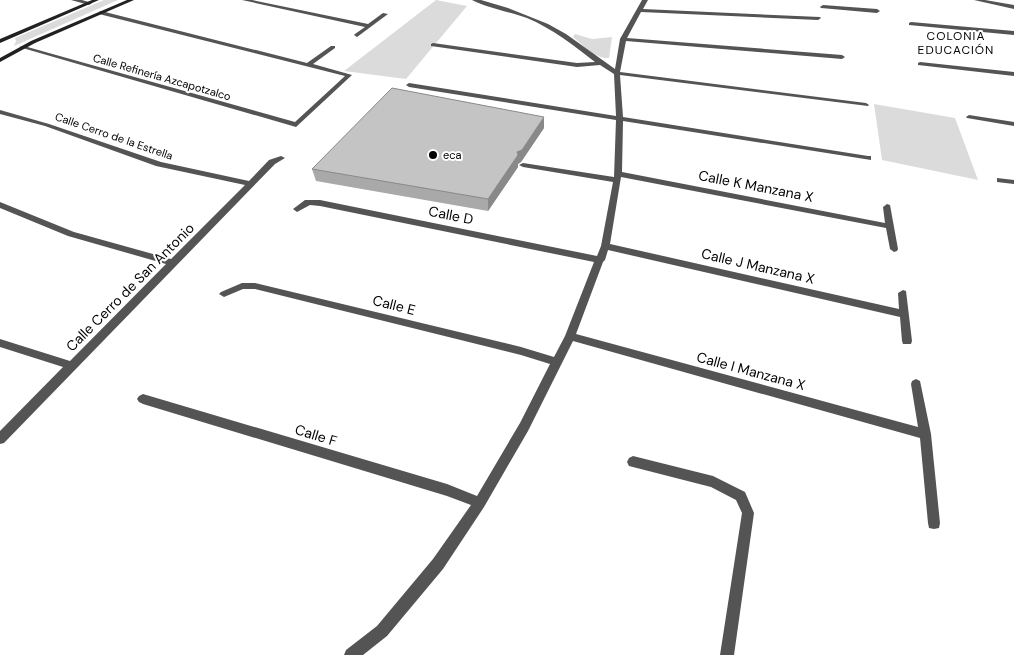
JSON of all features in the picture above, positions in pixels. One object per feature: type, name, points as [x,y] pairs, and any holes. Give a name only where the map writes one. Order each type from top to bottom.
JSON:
[{"type":"main road","points":[[0,49],[2,40],[96,0]]},
{"type":"main road","points":[[0,60],[22,48],[132,0]]},
{"type":"street","points":[[74,0],[89,3]]},
{"type":"street","points":[[245,0],[369,26]]},
{"type":"street","points":[[475,0],[506,9],[556,30],[599,63],[617,73],[866,106]]},
{"type":"street","points":[[351,655],[382,631],[438,564],[480,503],[524,427],[570,336],[605,246],[618,177],[620,118],[617,73],[623,40],[645,0]]},
{"type":"street","points":[[839,0],[845,8]]},
{"type":"street","points":[[977,0],[1014,6]]},
{"type":"street","points":[[1006,0],[1014,6]]},
{"type":"street","points":[[823,6],[877,11]]},
{"type":"street","points":[[640,10],[818,18]]},
{"type":"street","points":[[101,13],[308,65],[333,47]]},
{"type":"street","points":[[358,35],[385,14]]},
{"type":"street","points":[[912,24],[1014,33]]},
{"type":"street","points":[[623,40],[842,57]]},
{"type":"street","points":[[433,45],[577,65],[599,63]]},
{"type":"street","name":"Calle Refinería Azcapotzalco","points":[[22,48],[296,125],[349,75],[308,65]]},
{"type":"street","points":[[920,64],[1014,74]]},
{"type":"street","points":[[409,85],[868,158]]},
{"type":"street","name":"Calle Cerro de la Estrella","points":[[0,112],[47,125],[159,164],[252,184]]},
{"type":"street","points":[[970,117],[1014,124]]},
{"type":"street","name":"Calle Cerro de San Antonio","points":[[0,439],[272,162],[281,158]]},
{"type":"street","name":"Calle K Manzana X","points":[[523,165],[618,177],[889,226]]},
{"type":"street","points":[[1000,180],[1014,182]]},
{"type":"street","name":"Calle D","points":[[297,209],[308,202],[320,203],[601,260]]},
{"type":"street","points":[[0,205],[71,234],[173,263]]},
{"type":"street","points":[[886,207],[894,250]]},
{"type":"street","name":"Calle J Manzana X","points":[[605,246],[905,314]]},
{"type":"street","name":"Calle E","points":[[224,294],[242,286],[255,286],[521,351],[557,362]]},
{"type":"street","points":[[903,293],[907,342]]},
{"type":"street","name":"Calle I Manzana X","points":[[570,336],[925,434]]},
{"type":"street","points":[[0,343],[72,366]]},
{"type":"street","points":[[916,384],[925,434],[934,523]]},
{"type":"street","name":"Calle F","points":[[142,398],[447,490],[480,503]]},
{"type":"street","points":[[634,462],[713,482],[741,496],[748,513],[727,655]]},
{"type":"shaded area","points":[[104,0],[118,0],[14,46],[15,38]]},
{"type":"shaded area","points":[[436,0],[467,6],[406,79],[344,71]]},
{"type":"shaded area","points":[[575,34],[592,39],[612,37],[609,58],[604,58],[590,51],[573,37]]},
{"type":"shaded area","points":[[874,104],[955,118],[978,180],[882,160]]},
{"type":"building","name":"eca","points":[[392,88],[544,117],[522,150],[517,152],[518,155],[488,199],[312,169]]},
{"type":"place","name":"eca","points":[[433,155]]},
{"type":"district","name":"COLONIA EDUCACIÓN","points":[[956,43]]}]
